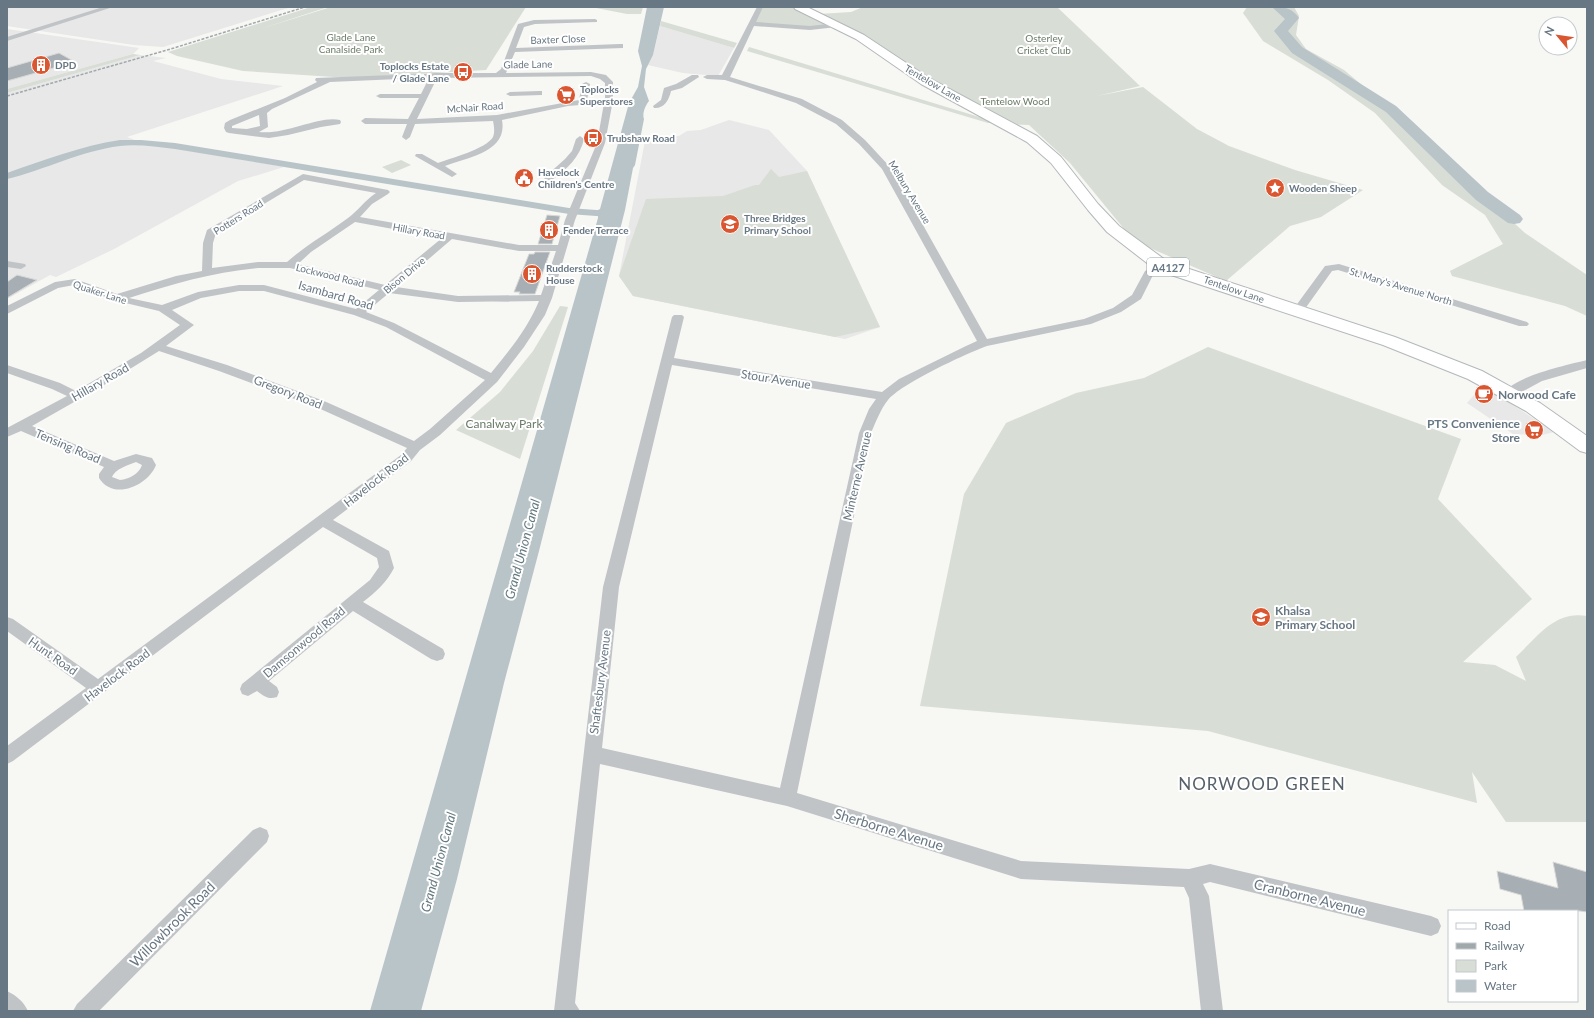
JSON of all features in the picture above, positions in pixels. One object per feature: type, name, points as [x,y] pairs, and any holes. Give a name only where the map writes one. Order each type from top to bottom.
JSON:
[{"type":"main road","name":"Tentelow Lane","points":[[799,7],[860,37],[925,81],[1032,139],[1056,160],[1093,207],[1117,233],[1162,266],[1422,353],[1475,375],[1510,393],[1551,418],[1587,446]]},
{"type":"street","points":[[7,39],[110,7]]},
{"type":"street","points":[[725,78],[753,24],[760,7]]},
{"type":"street","points":[[497,76],[504,70],[522,26],[534,22],[580,19],[595,21]]},
{"type":"street","points":[[753,24],[810,28],[837,25]]},
{"type":"street","name":"Baxter Close","points":[[512,50],[605,49],[620,46]]},
{"type":"street","name":"Glade Lane","points":[[312,80],[427,76],[597,75],[609,82],[609,100]]},
{"type":"street","points":[[406,136],[411,127],[410,122],[425,96],[427,76]]},
{"type":"street","points":[[657,106],[666,98],[667,90],[679,86],[695,77]]},
{"type":"street","name":"Melbury Avenue","points":[[707,77],[725,78],[775,92],[817,109],[839,122],[862,142],[886,168],[984,343]]},
{"type":"street","points":[[328,80],[228,125],[230,130],[268,135],[289,132],[321,123],[337,122]]},
{"type":"street","points":[[583,102],[586,84]]},
{"type":"street","points":[[510,94],[527,103],[539,93]]},
{"type":"street","points":[[380,96],[425,96]]},
{"type":"street","name":"McNair Road","points":[[365,121],[410,122],[497,118],[527,103],[609,100]]},
{"type":"street","name":"Havelock Road","points":[[7,756],[406,458],[415,447],[435,432],[493,379],[520,345],[539,315],[547,298],[577,201],[588,142],[609,100]]},
{"type":"street","points":[[268,135],[264,132],[263,112],[270,107]]},
{"type":"street","points":[[438,166],[485,147],[494,141],[500,129],[497,118]]},
{"type":"street","points":[[248,133],[264,127]]},
{"type":"street","points":[[549,178],[564,166],[576,152],[588,142]]},
{"type":"street","points":[[419,156],[452,174]]},
{"type":"street","name":"Potters Road","points":[[207,272],[208,243],[211,232],[301,179],[385,192],[369,202],[353,219]]},
{"type":"street","points":[[290,265],[307,250],[353,219]]},
{"type":"street","name":"Hillary Road","points":[[353,219],[449,237],[519,248],[562,248]]},
{"type":"street","name":"Bison Drive","points":[[358,313],[449,237]]},
{"type":"street","points":[[7,264],[21,266]]},
{"type":"street","name":"Lockwood Road","points":[[116,298],[180,278],[236,266],[290,265],[387,289],[458,299],[547,298]]},
{"type":"street","name":"Minterne Avenue","points":[[787,798],[865,433],[875,409],[884,396],[903,382],[970,348],[984,343],[1087,322],[1117,310],[1137,297],[1149,273],[1162,266]]},
{"type":"street","name":"St. Mary's Avenue North","points":[[1298,311],[1329,268],[1339,267],[1523,324]]},
{"type":"street","name":"Quaker Lane","points":[[7,310],[48,288],[69,282],[82,284],[116,298],[163,309],[188,325]]},
{"type":"street","name":"Isambard Road","points":[[163,309],[198,295],[239,288],[264,288],[358,313],[390,325],[493,379]]},
{"type":"street","name":"Shaftesbury Avenue","points":[[566,1010],[592,754],[611,587],[678,317]]},
{"type":"street","name":"Hillary Road","points":[[7,433],[76,396],[158,347],[188,325]]},
{"type":"street","name":"Gregory Road","points":[[158,347],[223,368],[320,404],[415,447]]},
{"type":"street","name":"Stour Avenue","points":[[667,361],[884,396]]},
{"type":"street","points":[[1510,393],[1547,374],[1587,364]]},
{"type":"street","points":[[7,369],[56,386],[76,396]]},
{"type":"street","name":"Tensing Road","points":[[21,426],[115,466]]},
{"type":"street","name":"Damsonwood Road","points":[[271,692],[253,685],[375,584],[387,568],[384,554],[322,521]]},
{"type":"street","name":"Damsonwood Road","points":[[352,603],[437,654]]},
{"type":"street","name":"Hunt Road","points":[[7,624],[99,688]]},
{"type":"street","name":"Sherborne Avenue","points":[[592,754],[787,798],[1021,870],[1189,878]]},
{"type":"street","name":"Willowbrook Road","points":[[84,1011],[260,836]]},
{"type":"street","name":"Cranborne Avenue","points":[[1189,878],[1210,873],[1431,926]]},
{"type":"street","points":[[1189,878],[1199,896],[1212,1011]]},
{"type":"street","points":[[7,1002],[17,1011]]},
{"type":"shaded area","points":[[7,7],[291,7],[163,47],[134,45],[7,26]]},
{"type":"shaded area","points":[[660,26],[734,48],[718,76],[683,73],[648,65],[653,55]]},
{"type":"shaded area","points":[[7,29],[139,48],[133,54],[7,89]]},
{"type":"shaded area","points":[[140,55],[166,58],[153,61],[221,79],[283,86],[127,137],[148,145],[179,148],[284,167],[238,181],[114,249],[56,277],[50,275],[7,299],[7,93]]},
{"type":"shaded area","name":"Three Bridges Primary School","points":[[729,120],[769,130],[807,171],[880,327],[845,339],[633,296],[619,276],[646,136],[679,136],[687,131],[701,130]]},
{"type":"shaded area","points":[[1483,385],[1554,432],[1542,435],[1513,434],[1467,403]]},
{"type":"green space","name":"Glade Lane Canalside Park","points":[[311,7],[328,7],[260,29],[331,7],[526,7],[486,70],[349,78],[243,71],[177,56],[168,52]]},
{"type":"green space","points":[[591,7],[643,7],[641,14],[627,14]]},
{"type":"green space","points":[[760,7],[799,7],[837,25],[820,27],[753,24]]},
{"type":"green space","points":[[863,7],[1057,7],[1140,86],[1097,96],[1143,87],[1197,129],[1229,146],[1295,170],[1363,190],[1321,217],[1290,226],[1226,281],[1134,241],[1070,163],[1029,125],[1008,124],[818,14],[851,12]]},
{"type":"green space","points":[[1247,7],[1294,7],[1299,16],[1296,35],[1306,49],[1344,70],[1374,95],[1525,233],[1587,275],[1587,316],[1565,306],[1452,276],[1450,271],[1503,244],[1485,215],[1442,185],[1375,113],[1328,80],[1263,41],[1243,13]]},
{"type":"green space","points":[[661,21],[737,43],[734,48],[660,26]]},
{"type":"green space","points":[[749,47],[986,119],[992,123],[747,51]]},
{"type":"green space","points":[[133,54],[140,55],[7,93],[7,89]]},
{"type":"green space","points":[[401,160],[411,165],[392,173],[382,167]]},
{"type":"green space","name":"Three Bridges Primary School","points":[[771,169],[779,177],[807,171],[880,327],[835,337],[633,296],[619,276],[646,199],[723,196],[759,185]]},
{"type":"green space","name":"Canalway Park","points":[[560,306],[568,307],[520,459],[456,430],[500,392],[533,351]]},
{"type":"green space","name":"Khalsa Primary School","points":[[1208,347],[1461,439],[1438,499],[1532,599],[1463,662],[1495,665],[1526,681],[1516,657],[1539,634],[1556,621],[1565,617],[1576,615],[1587,616],[1587,822],[1506,822],[1472,772],[1477,803],[1208,731],[920,706],[964,494],[1006,423],[1076,393],[1144,378]]},
{"type":"water","name":"Grand Union Canal","points":[[647,7],[664,7],[653,55],[646,69],[644,87],[649,101],[644,112],[644,119],[625,210],[504,683],[457,879],[421,1011],[370,1011],[598,218],[598,210],[600,209],[629,103],[638,87],[642,66],[638,51]]},
{"type":"building","name":"DPD","points":[[59,53],[75,62],[7,81],[7,68]]},
{"type":"building","name":"Fender Terrace","points":[[547,215],[560,216],[552,244],[538,244]]},
{"type":"building","name":"Rudderstock House","points":[[535,252],[550,252],[535,294],[519,294],[520,292],[514,292],[529,254],[534,254]]},
{"type":"building","points":[[17,275],[37,280],[7,298],[7,282]]},
{"type":"building","points":[[1553,862],[1587,872],[1587,912],[1578,910],[1524,910],[1521,895],[1500,889],[1497,871],[1558,888]]},
{"type":"waterway","points":[[1278,7],[1292,18],[1281,31],[1297,50],[1391,109],[1482,196],[1514,219]]},
{"type":"waterway","points":[[7,176],[62,157],[105,145],[141,143],[175,146],[569,211],[610,214]]},
{"type":"railway","points":[[7,96],[174,48],[305,7]]},
{"type":"place","name":"DPD","points":[[41,65]]},
{"type":"place","name":"Toplocks Estate / Glade Lane","points":[[463,72]]},
{"type":"place","name":"Toplocks Superstores","points":[[566,95]]},
{"type":"place","name":"Trubshaw Road","points":[[593,138]]},
{"type":"place","name":"Havelock Children's Centre","points":[[524,178]]},
{"type":"place","name":"Wooden Sheep","points":[[1275,188]]},
{"type":"place","name":"Three Bridges Primary School","points":[[730,224]]},
{"type":"place","name":"Fender Terrace","points":[[549,230]]},
{"type":"place","name":"Rudderstock House","points":[[532,274]]},
{"type":"place","name":"Norwood Cafe","points":[[1484,394]]},
{"type":"place","name":"PTS Convenience Store","points":[[1534,430]]},
{"type":"place","name":"Khalsa Primary School","points":[[1261,617]]},
{"type":"district","name":"NORWOOD GREEN","points":[[1262,783]]},
{"type":"park label","name":"Osterley Cricket Club","points":[[1044,44]]},
{"type":"park label","name":"Tentelow Wood","points":[[1015,101]]}]
